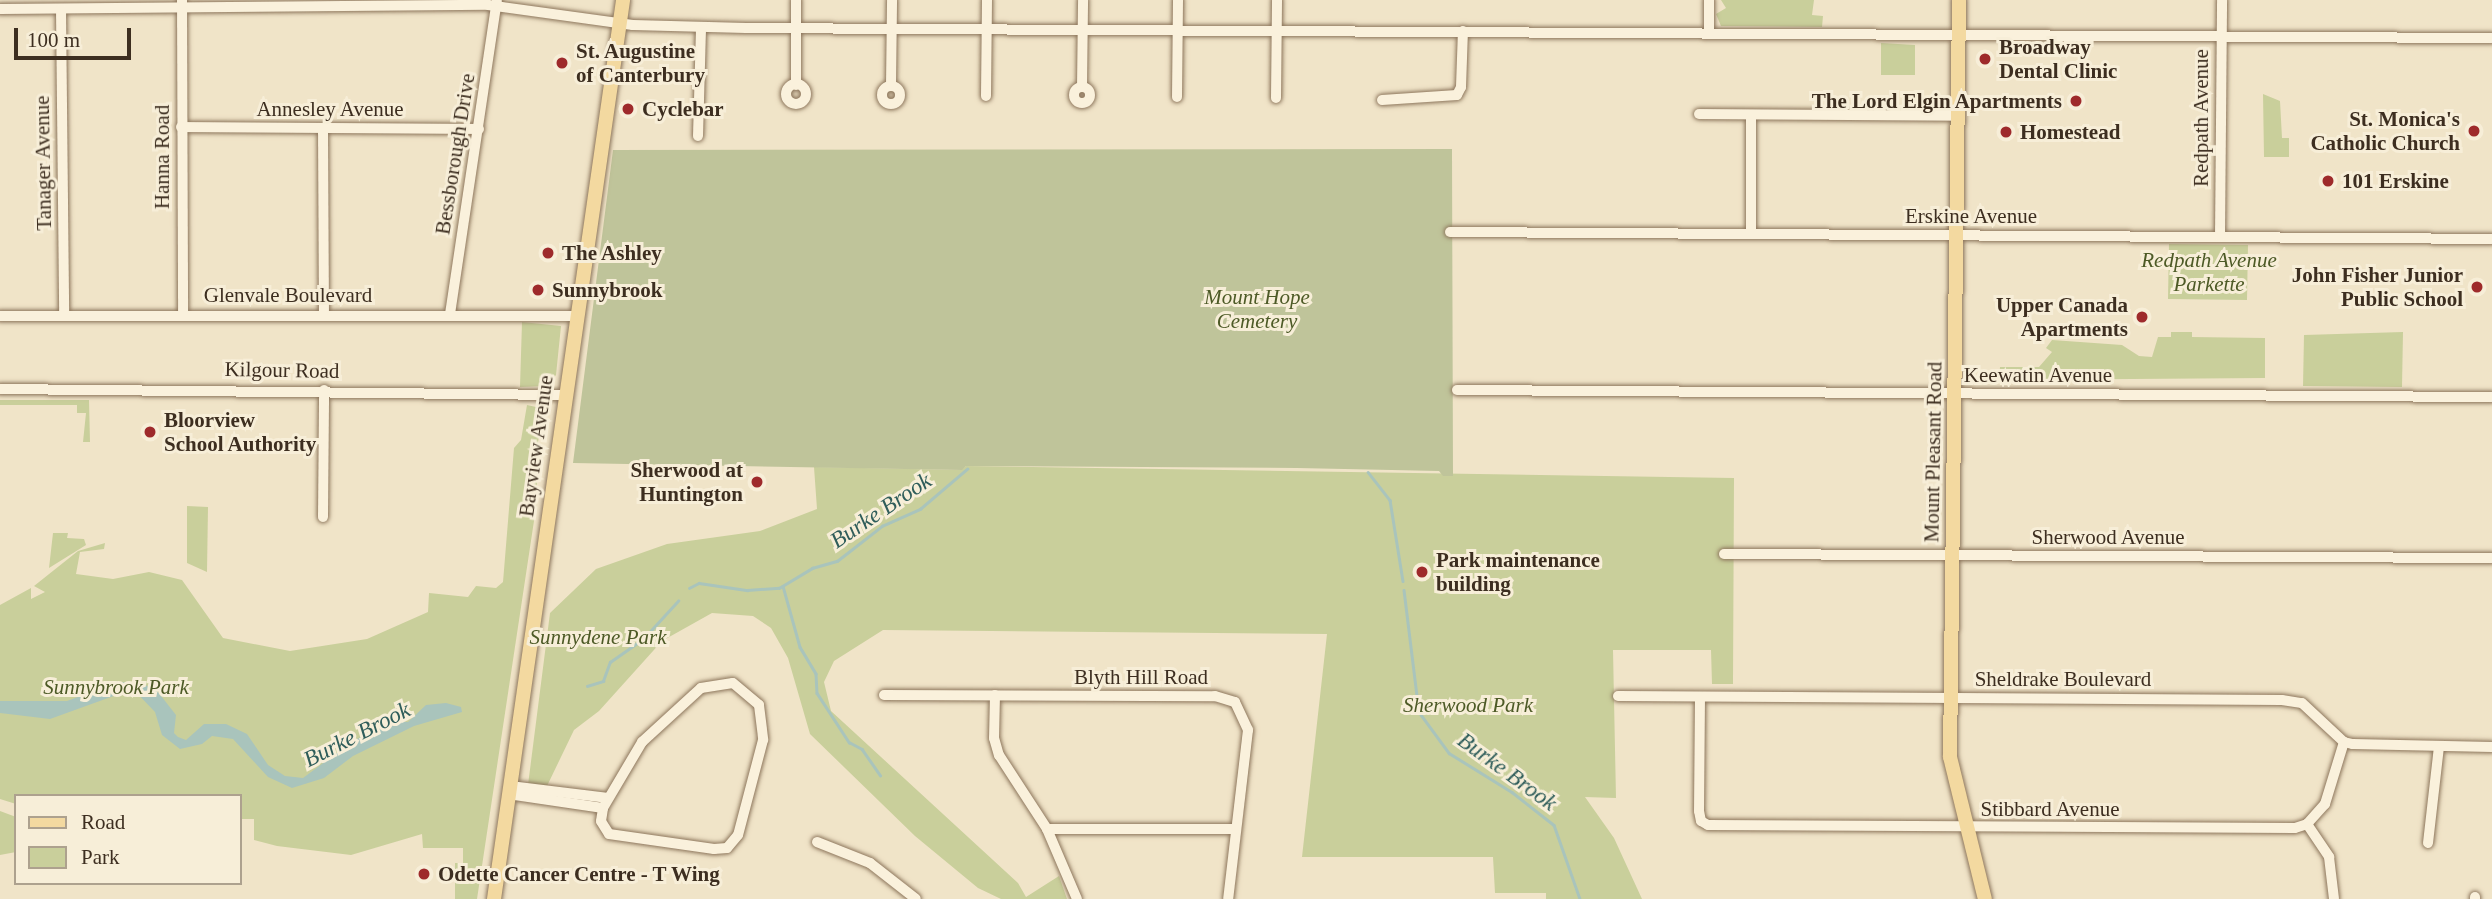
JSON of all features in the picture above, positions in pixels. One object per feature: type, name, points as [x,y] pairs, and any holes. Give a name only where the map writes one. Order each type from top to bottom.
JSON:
[{"type":"main road","name":"Bayview Avenue","points":[[494,899],[563,395],[623,0]]},
{"type":"main road","name":"Mount Pleasant Road","points":[[1959,0],[1951,765],[1985,899]]},
{"type":"street","points":[[796,0],[796,85]]},
{"type":"street","points":[[891,86],[892,0]]},
{"type":"street","points":[[986,96],[987,0]]},
{"type":"street","points":[[1082,87],[1083,0]]},
{"type":"street","points":[[1177,97],[1178,0]]},
{"type":"street","points":[[1276,98],[1277,0]]},
{"type":"street","points":[[1709,0],[1709,32]]},
{"type":"street","name":"Redpath Avenue","points":[[2220,237],[2222,0]]},
{"type":"street","points":[[0,9],[182,4],[496,3],[619,23],[701,27],[2492,38]]},
{"type":"street","name":"Bessborough Drive","points":[[450,314],[496,3]]},
{"type":"street","name":"Hanna Road","points":[[182,4],[183,314]]},
{"type":"street","name":"Tanager Avenue","points":[[61,9],[64,315]]},
{"type":"street","points":[[698,136],[701,27]]},
{"type":"street","points":[[1382,100],[1457,95],[1461,87],[1462,31]]},
{"type":"street","points":[[1699,114],[1958,116]]},
{"type":"street","points":[[1751,114],[1751,234]]},
{"type":"street","name":"Annesley Avenue","points":[[181,127],[479,129]]},
{"type":"street","points":[[323,128],[324,315]]},
{"type":"street","name":"Erskine Avenue","points":[[1450,232],[2492,239]]},
{"type":"street","name":"Glenvale Boulevard","points":[[0,316],[576,316]]},
{"type":"street","name":"Kilgour Road","points":[[0,390],[324,390],[563,395]]},
{"type":"street","points":[[323,517],[324,390]]},
{"type":"street","name":"Keewatin Avenue","points":[[1457,390],[2492,397]]},
{"type":"street","name":"Sherwood Avenue","points":[[1724,554],[2492,558]]},
{"type":"street","points":[[733,683],[759,705],[762,740],[738,835],[727,848],[619,839],[609,834],[601,821],[605,803],[642,742],[701,688],[733,683]]},
{"type":"street","name":"Blyth Hill Road","points":[[884,695],[1215,696],[1235,702],[1248,730],[1234,829],[1228,899]]},
{"type":"street","points":[[995,695],[994,738],[999,755],[1048,829],[1077,899]]},
{"type":"street","name":"Sheldrake Boulevard","points":[[1618,696],[2281,700],[2314,711],[2344,742]]},
{"type":"street","name":"Stibbard Avenue","points":[[1700,697],[1701,821],[1708,825],[2295,828],[2307,824]]},
{"type":"street","points":[[2334,899],[2329,857],[2307,824],[2329,796],[2344,742],[2492,747]]},
{"type":"street","points":[[2428,843],[2440,747]]},
{"type":"street","points":[[509,790],[605,803]]},
{"type":"street","points":[[1048,829],[1234,829]]},
{"type":"street","points":[[817,842],[870,863],[916,899]]},
{"type":"green space","points":[[1721,0],[1814,0],[1812,15],[1823,16],[1822,27],[1721,26],[1716,14],[1726,8]]},
{"type":"green space","points":[[1881,43],[1915,45],[1915,75],[1881,75]]},
{"type":"green space","points":[[2263,94],[2280,101],[2282,138],[2289,138],[2289,157],[2264,157]]},
{"type":"green space","name":"Mount Hope Cemetery","points":[[1452,149],[1453,476],[1443,476],[1439,471],[1297,468],[966,466],[962,470],[573,463],[613,150]]},
{"type":"green space","name":"Redpath Avenue Parkette","points":[[2169,244],[2248,245],[2247,300],[2168,299]]},
{"type":"green space","points":[[522,322],[561,326],[556,375],[546,386],[520,387]]},
{"type":"green space","points":[[2171,332],[2192,332],[2192,337],[2265,338],[2265,378],[1999,380],[2000,367],[2039,367],[2052,352],[2046,348],[2052,340],[2122,345],[2139,356],[2152,357],[2158,337],[2171,337]]},
{"type":"green space","points":[[2403,332],[2402,387],[2303,386],[2304,335]]},
{"type":"green space","points":[[0,400],[89,400],[90,442],[83,442],[86,413],[77,413],[77,405],[0,405]]},
{"type":"green space","name":"Sunnybrook Park","points":[[527,405],[545,409],[533,465],[537,466],[537,501],[477,899],[455,899],[455,863],[463,863],[463,848],[423,848],[422,834],[351,855],[277,846],[254,840],[254,819],[242,819],[242,794],[14,794],[14,803],[0,799],[0,605],[31,588],[31,599],[45,592],[34,586],[78,551],[105,543],[104,549],[80,552],[76,574],[113,579],[149,572],[182,580],[223,638],[290,651],[367,639],[428,612],[429,593],[468,597],[476,586],[496,588],[503,582],[514,448],[521,440]]},
{"type":"green space","name":"Sherwood Park","points":[[966,466],[1734,478],[1733,684],[1712,684],[1711,650],[1613,650],[1616,798],[1585,797],[1614,838],[1642,899],[1546,899],[1546,893],[1495,893],[1493,857],[1302,857],[1327,634],[883,630],[834,661],[824,682],[831,711],[1018,883],[1026,897],[1059,876],[1067,899],[1001,899],[978,888],[915,836],[810,734],[788,658],[771,628],[753,616],[712,613],[662,641],[599,711],[574,730],[547,786],[528,785],[550,613],[596,569],[667,544],[760,531],[817,509],[814,467],[961,470]]},
{"type":"green space","points":[[187,506],[208,507],[207,572],[187,563]]},
{"type":"green space","points":[[53,533],[68,533],[67,538],[84,539],[86,545],[49,568]]},
{"type":"green space","points":[[0,811],[14,816],[14,852],[0,855]]},
{"type":"water","points":[[119,682],[142,683],[158,692],[176,715],[174,733],[178,737],[186,740],[204,724],[226,724],[247,734],[268,765],[285,776],[303,778],[353,741],[393,721],[408,722],[426,705],[446,703],[461,707],[462,712],[414,726],[353,756],[324,778],[292,788],[268,777],[233,739],[212,736],[202,744],[180,749],[162,735],[155,712],[133,689],[50,719],[0,713],[0,701],[67,701]]},
{"type":"waterway","name":"Burke Brook","points":[[689,588],[699,583],[747,590],[779,588],[812,568],[837,561],[882,526],[920,509],[967,469]]},
{"type":"waterway","name":"Burke Brook","points":[[1368,472],[1390,500],[1403,581]]},
{"type":"waterway","points":[[783,586],[800,647],[816,674],[817,693],[849,742],[862,749],[880,775]]},
{"type":"waterway","name":"Burke Brook","points":[[1404,590],[1419,712],[1449,753],[1512,792],[1554,825],[1580,899]]},
{"type":"waterway","name":"Burke Brook","points":[[587,686],[603,681],[610,662],[643,639],[678,601]]},
{"type":"place","name":"Broadway Dental Clinic","points":[[1985,59]]},
{"type":"place","name":"St. Augustine of Canterbury","points":[[562,63]]},
{"type":"place","name":"The Lord Elgin Apartments","points":[[2076,101]]},
{"type":"place","name":"Cyclebar","points":[[628,109]]},
{"type":"place","name":"St. Monica's Catholic Church","points":[[2474,131]]},
{"type":"place","name":"Homestead","points":[[2006,132]]},
{"type":"place","name":"101 Erskine","points":[[2328,181]]},
{"type":"place","name":"The Ashley","points":[[548,253]]},
{"type":"place","name":"John Fisher Junior Public School","points":[[2477,287]]},
{"type":"place","name":"Sunnybrook","points":[[538,290]]},
{"type":"place","name":"Upper Canada Apartments","points":[[2142,317]]},
{"type":"place","name":"Bloorview School Authority","points":[[150,432]]},
{"type":"place","name":"Sherwood at Huntington","points":[[757,482]]},
{"type":"place","name":"Park maintenance building","points":[[1422,572]]},
{"type":"place","name":"Odette Cancer Centre - T Wing","points":[[424,874]]},
{"type":"park label","name":"Sunnydene Park","points":[[598,637]]}]
